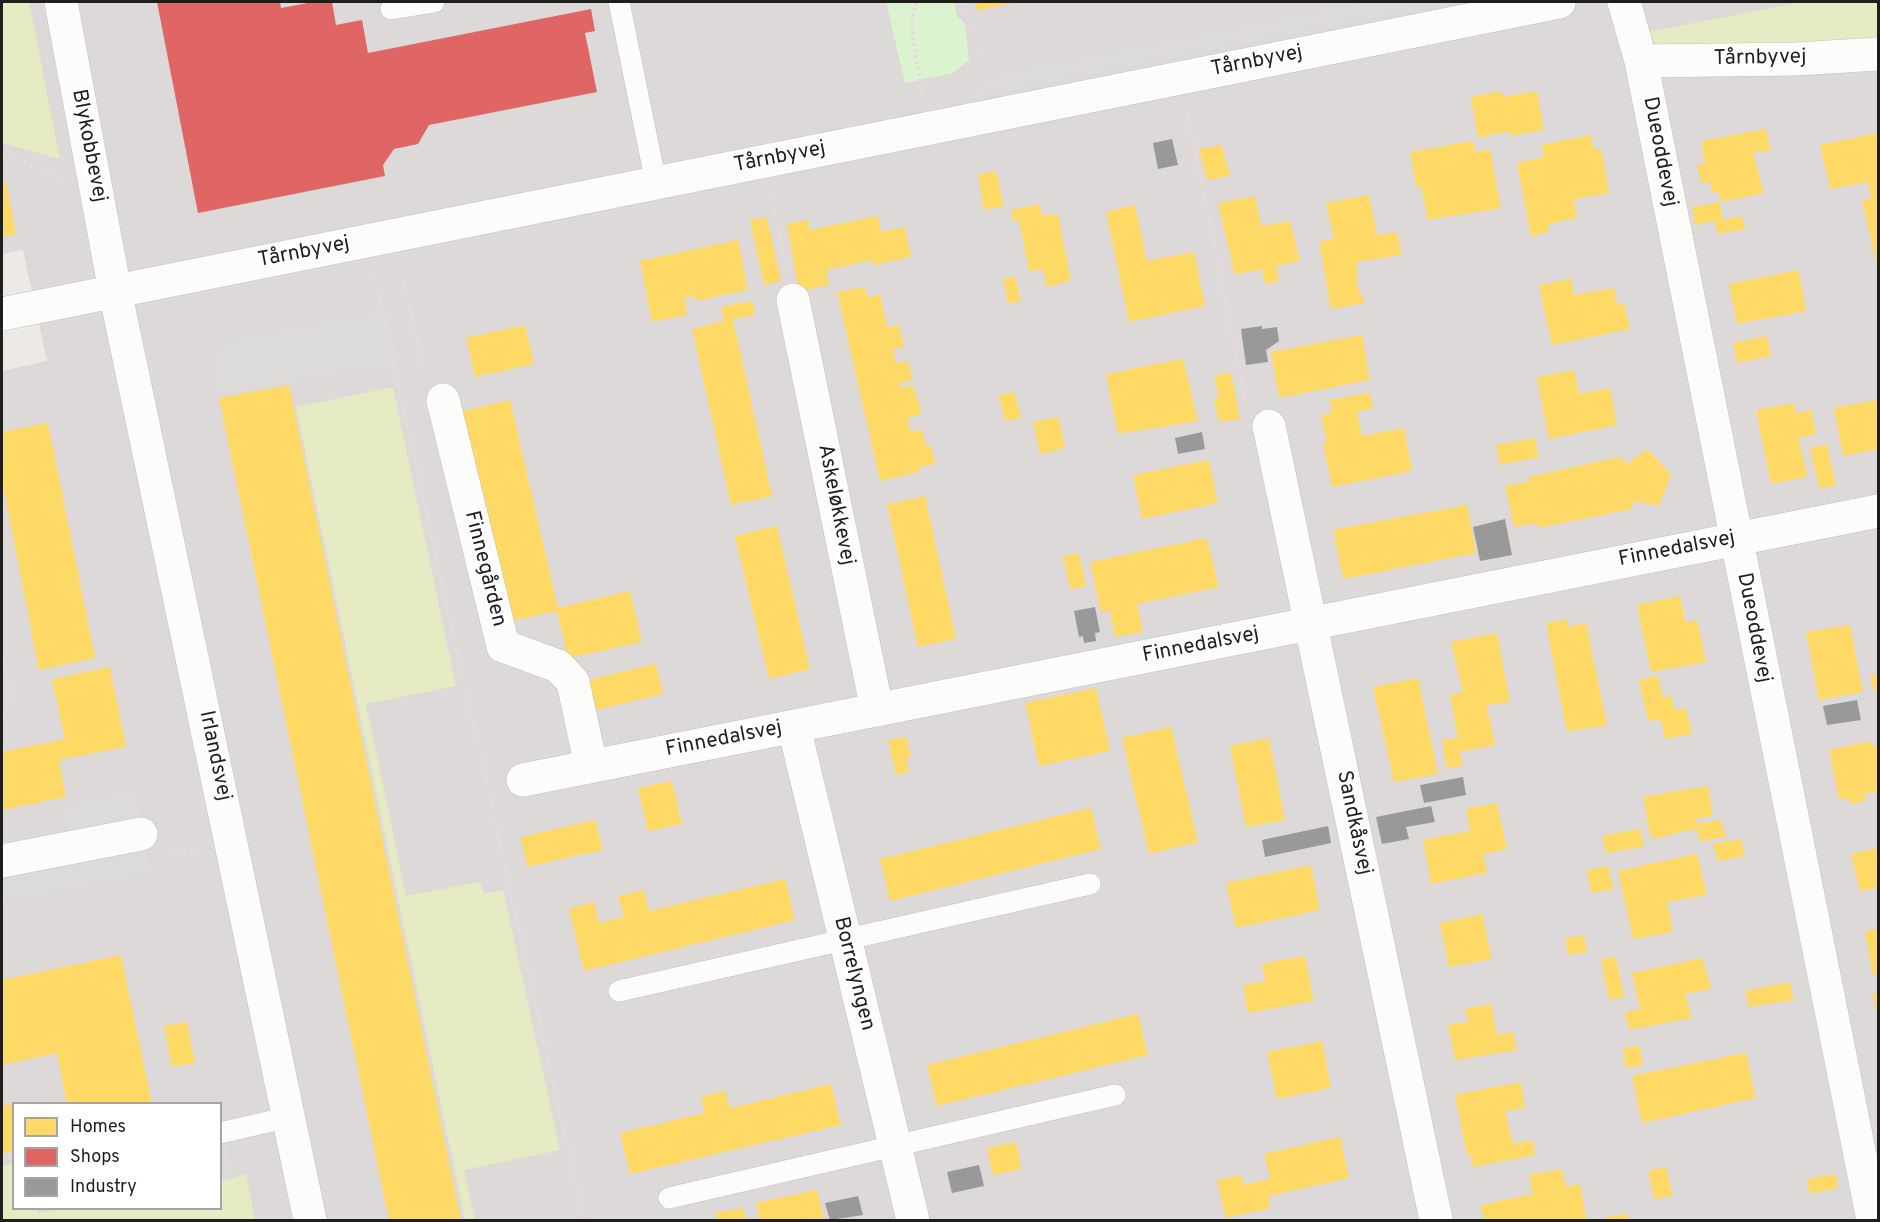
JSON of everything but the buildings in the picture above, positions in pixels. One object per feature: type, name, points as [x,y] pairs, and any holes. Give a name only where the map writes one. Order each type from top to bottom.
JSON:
[{"type":"street","name":"Blykobbevej","points":[[61,2],[115,291]]},
{"type":"street","name":"Tårnbyvej","points":[[2,314],[1559,2]]},
{"type":"street","name":"Dueoddevej","points":[[1624,2],[1641,61],[1873,1221]]},
{"type":"street","name":"Tårnbyvej","points":[[1641,61],[1796,59],[1878,54]]},
{"type":"street","name":"Irlandsvej","points":[[115,291],[310,1221]]},
{"type":"street","name":"Askeløkkevej","points":[[793,300],[877,710]]},
{"type":"street","name":"Finnegården","points":[[443,400],[503,646],[558,666],[573,682],[591,766]]},
{"type":"street","name":"Sandkåsvej","points":[[1269,426],[1436,1221]]},
{"type":"street","name":"Finnedalsvej","points":[[523,780],[1878,511]]},
{"type":"street","name":"Borrelyngen","points":[[794,727],[913,1221]]},
{"type":"street","points":[[2,861],[141,834]]},
{"type":"lane","points":[[391,9],[434,2]]},
{"type":"lane","points":[[619,2],[656,183]]},
{"type":"lane","points":[[619,991],[1090,884]]},
{"type":"lane","points":[[669,1198],[1115,1095]]},
{"type":"lane","points":[[222,1133],[289,1118]]},
{"type":"path","points":[[916,2],[911,25],[927,128]]},
{"type":"path","points":[[963,2],[979,55]]},
{"type":"path","points":[[1181,77],[1249,418],[1269,426]]},
{"type":"path","points":[[2,153],[98,196]]},
{"type":"path","points":[[764,161],[793,300]]},
{"type":"path","points":[[380,238],[430,395],[443,400]]},
{"type":"path","points":[[380,238],[386,338],[584,1221]]},
{"type":"path","points":[[2,661],[10,692],[5,712],[2,714]]},
{"type":"path","points":[[141,834],[163,857],[232,842]]},
{"type":"shaded area","points":[[2,2],[1878,2],[1878,1220],[2,1220],[2,371],[47,361],[23,250],[2,254]]},
{"type":"shaded area","points":[[1371,2],[1424,2],[1425,5],[969,96],[998,75]]},
{"type":"shaded area","points":[[388,311],[397,362],[219,395],[214,359],[228,341]]},
{"type":"shaded area","points":[[134,791],[151,872],[2,902],[2,847],[68,832],[65,807]]},
{"type":"shaded area","points":[[222,1126],[233,1178],[222,1181]]},
{"type":"green space","points":[[2,2],[29,2],[60,159],[2,143]]},
{"type":"green space","points":[[886,2],[954,2],[957,16],[965,24],[969,60],[953,73],[905,83]]},
{"type":"green space","points":[[1802,2],[1878,2],[1878,41],[1658,47],[1648,32]]},
{"type":"green space","points":[[393,387],[456,686],[366,704],[406,896],[480,882],[484,894],[503,890],[560,1150],[464,1170],[475,1220],[465,1220],[296,407]]},
{"type":"green space","points":[[12,1164],[12,1210],[37,1210],[38,1213],[54,1210],[222,1210],[222,1181],[246,1174],[255,1220],[2,1220],[2,1166]]}]
